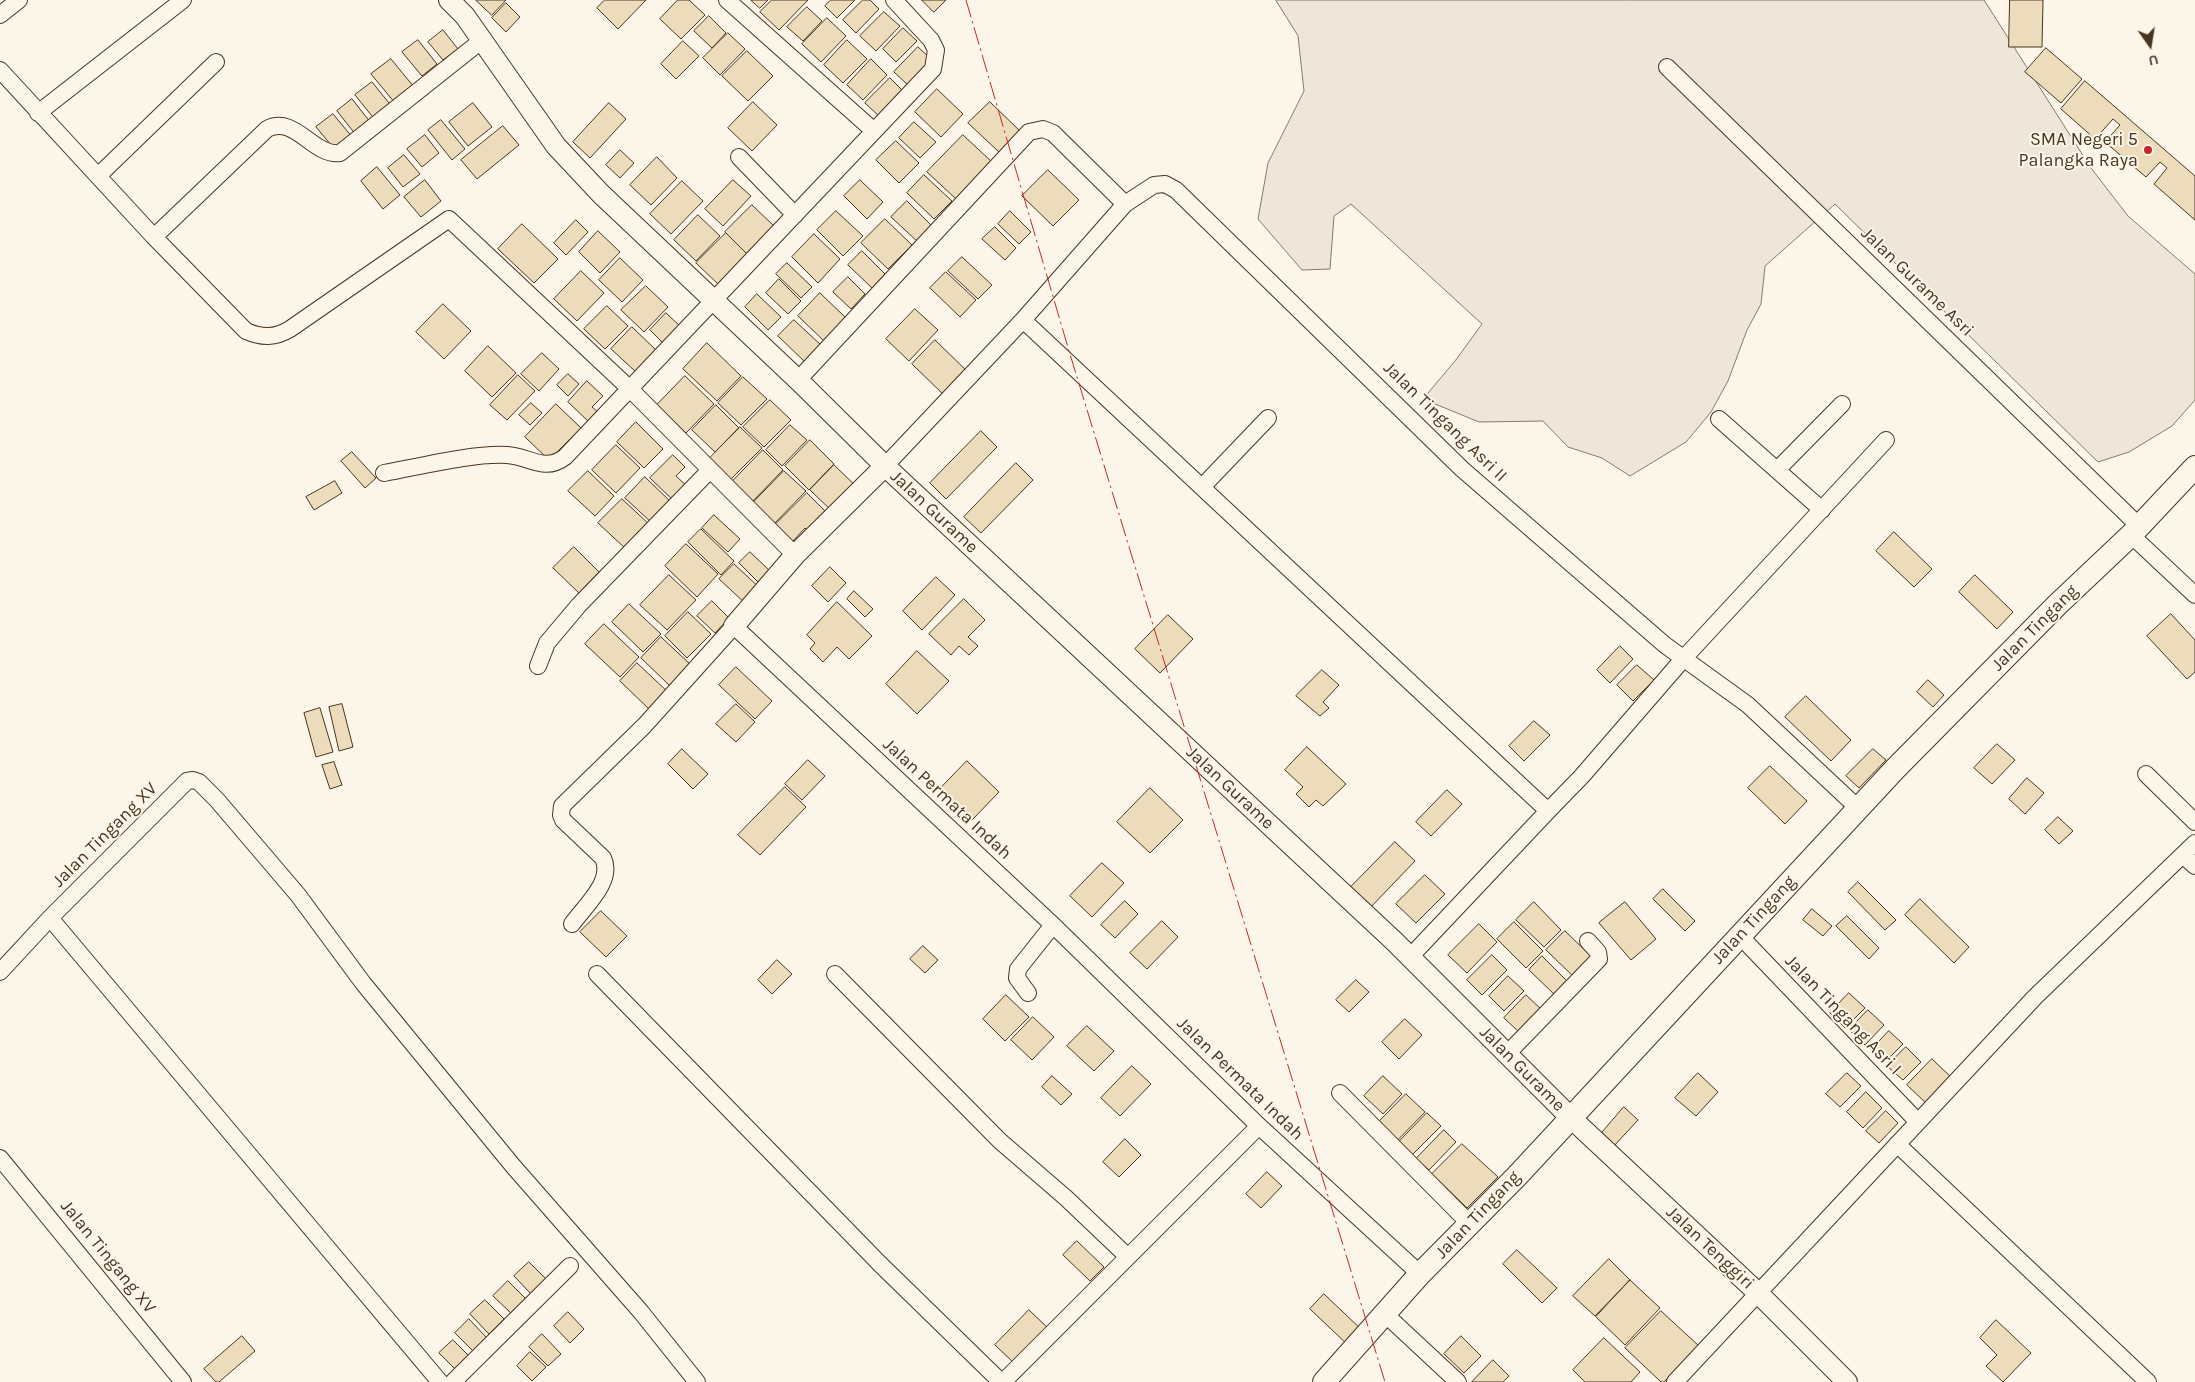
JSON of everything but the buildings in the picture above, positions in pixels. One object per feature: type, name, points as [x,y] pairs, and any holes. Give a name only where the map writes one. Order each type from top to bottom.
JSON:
[{"type":"main road","name":"Jalan Tingang","points":[[1324,1382],[1386,1315],[1420,1274],[1470,1224],[1859,809],[1984,678],[2135,530],[2195,467]]},
{"type":"street","points":[[0,15],[19,0]]},
{"type":"street","points":[[38,113],[183,0]]},
{"type":"street","name":"Jalan Gurame","points":[[449,0],[465,16],[556,146],[601,194],[798,380],[884,466],[1409,958],[1570,1117]]},
{"type":"street","points":[[727,0],[874,131]]},
{"type":"street","points":[[384,473],[491,456],[506,455],[540,465],[554,464],[565,457],[933,68],[936,50],[931,40],[894,0]]},
{"type":"street","points":[[154,237],[267,129],[273,126],[283,126],[301,134],[326,152],[331,154],[340,153],[481,41]]},
{"type":"street","points":[[98,176],[216,62]]},
{"type":"street","name":"Jalan Gurame Asri","points":[[1667,67],[2135,530],[2195,595]]},
{"type":"street","points":[[0,70],[154,237],[246,331],[255,335],[273,336],[290,330],[449,219],[629,388],[796,555]]},
{"type":"street","points":[[798,380],[1029,132],[1043,129],[1053,133],[1125,204]]},
{"type":"street","points":[[739,157],[795,215]]},
{"type":"street","name":"Jalan Tingang Asri II","points":[[884,466],[1023,320],[1125,204],[1154,185],[1165,184],[1176,190],[1462,469],[1665,645],[1748,705],[1859,809]]},
{"type":"street","points":[[1023,320],[1548,811]]},
{"type":"street","points":[[1777,470],[1842,404]]},
{"type":"street","points":[[1202,488],[1268,418]]},
{"type":"street","points":[[1719,419],[1822,510]]},
{"type":"street","points":[[1409,958],[1582,776],[1684,658],[1886,440]]},
{"type":"street","points":[[572,924],[604,881],[606,865],[603,858],[563,820],[561,815],[562,806],[644,726],[796,555],[884,466]]},
{"type":"street","points":[[538,666],[547,643],[579,605],[710,470]]},
{"type":"street","name":"Jalan Permata Indah","points":[[734,626],[1053,924],[1259,1126],[1420,1274]]},
{"type":"street","points":[[2146,774],[2195,822]]},
{"type":"street","name":"Jalan Tingang XV","points":[[0,972],[50,918],[189,780],[198,782],[240,827],[305,903],[363,983],[500,1151],[641,1312],[697,1382]]},
{"type":"street","points":[[1675,1382],[1757,1292],[2035,997],[2189,861],[2195,843]]},
{"type":"street","points":[[50,918],[440,1382]]},
{"type":"street","points":[[1028,993],[1018,978],[1018,969],[1053,924]]},
{"type":"street","name":"Jalan Tingang Asri I","points":[[1740,936],[1918,1122]]},
{"type":"street","points":[[1506,1054],[1599,959],[1598,952],[1588,941]]},
{"type":"street","points":[[597,974],[880,1264],[1002,1382],[1259,1126]]},
{"type":"street","points":[[835,974],[1000,1141],[1066,1198],[1127,1256]]},
{"type":"street","points":[[1340,1093],[1470,1224]]},
{"type":"street","name":"Jalan Tenggiri","points":[[1570,1117],[1757,1292],[1847,1382]]},
{"type":"street","points":[[1897,1144],[2148,1382]]},
{"type":"street","name":"Jalan Tingang XV","points":[[0,1158],[183,1382]]},
{"type":"street","points":[[453,1382],[570,1266]]},
{"type":"street","points":[[1386,1315],[1458,1382]]},
{"type":"shaded area","points":[[1276,0],[1984,0],[2091,168],[2128,216],[2195,274],[2195,400],[2172,426],[2129,452],[2098,462],[1835,204],[1765,266],[1761,304],[1747,330],[1728,381],[1711,412],[1686,442],[1630,476],[1602,458],[1568,447],[1543,421],[1479,422],[1423,399],[1455,361],[1482,324],[1351,204],[1334,216],[1330,269],[1302,270],[1258,219],[1268,163],[1304,91],[1298,36]]},
{"type":"power","points":[[966,0],[1069,351],[1385,1382]]},
{"type":"place","name":"SMA Negeri 5 Palangka Raya","points":[[2148,150]]}]
